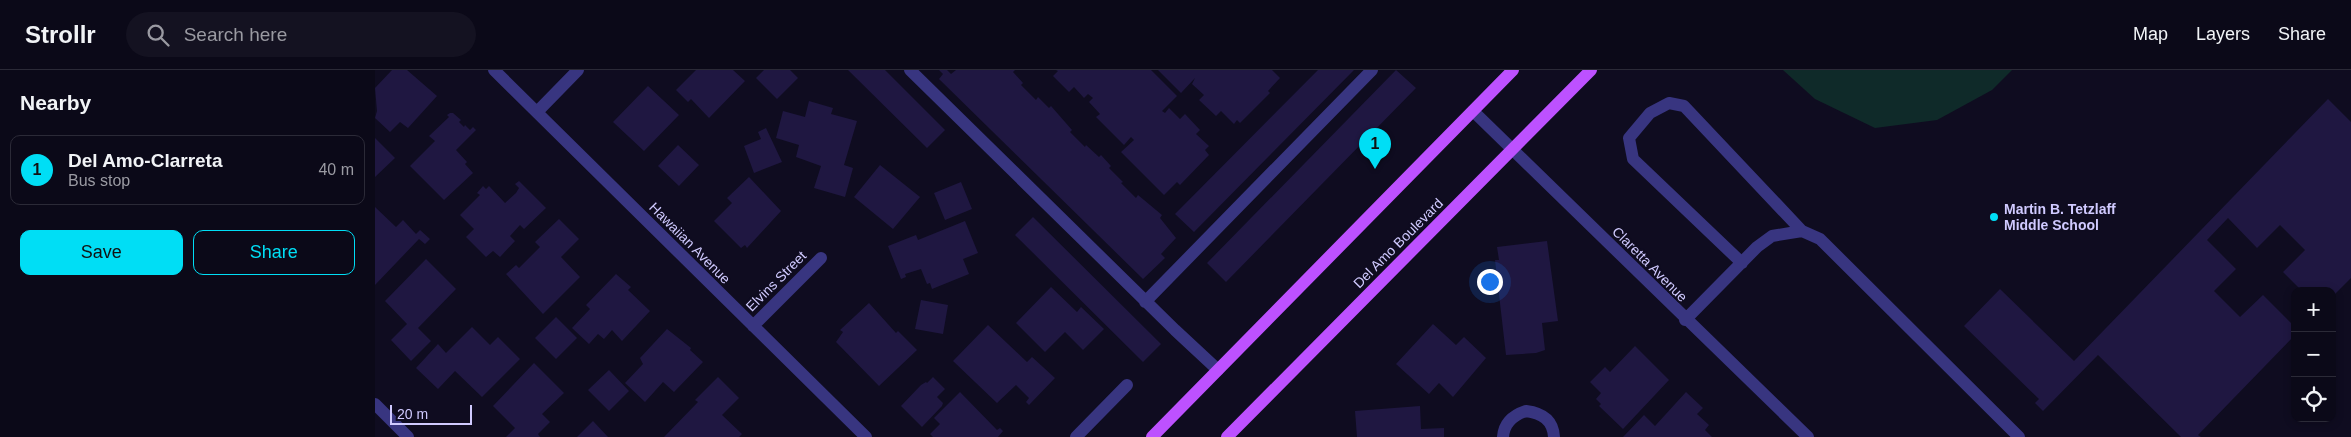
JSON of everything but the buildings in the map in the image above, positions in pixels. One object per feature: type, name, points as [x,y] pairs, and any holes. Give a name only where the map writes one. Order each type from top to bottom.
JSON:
[{"type":"main road","points":[[1152,437],[1513,70]]},
{"type":"main road","name":"Del Amo Boulevard","points":[[1227,437],[1591,70]]},
{"type":"street","name":"Hawaiian Avenue","points":[[494,70],[866,437]]},
{"type":"street","points":[[537,112],[579,70]]},
{"type":"street","points":[[910,70],[1145,302],[1218,370]]},
{"type":"street","points":[[1145,302],[1372,70]]},
{"type":"street","points":[[1742,263],[1633,159],[1629,138],[1649,113],[1669,103],[1684,106],[1802,231],[1820,239],[2019,437]]},
{"type":"street","name":"Claretta Avenue","points":[[1473,111],[1685,320],[1808,437]]},
{"type":"street","points":[[1685,320],[1757,247],[1773,236],[1802,231]]},
{"type":"street","name":"Elvins Street","points":[[753,326],[821,258]]},
{"type":"street","points":[[1076,437],[1127,385]]},
{"type":"street","points":[[375,404],[408,437]]},
{"type":"street","points":[[1503,437],[1505,426],[1510,420],[1526,411],[1543,416],[1550,422],[1554,437]]},
{"type":"green space","points":[[1783,70],[2012,70],[1992,90],[1937,120],[1875,128],[1815,99]]},
{"type":"place","name":"Del Amo-Clarreta","points":[[1375,169]]},
{"type":"place","name":"Martin B. Tetzlaff Middle School","points":[[1994,217]]}]
